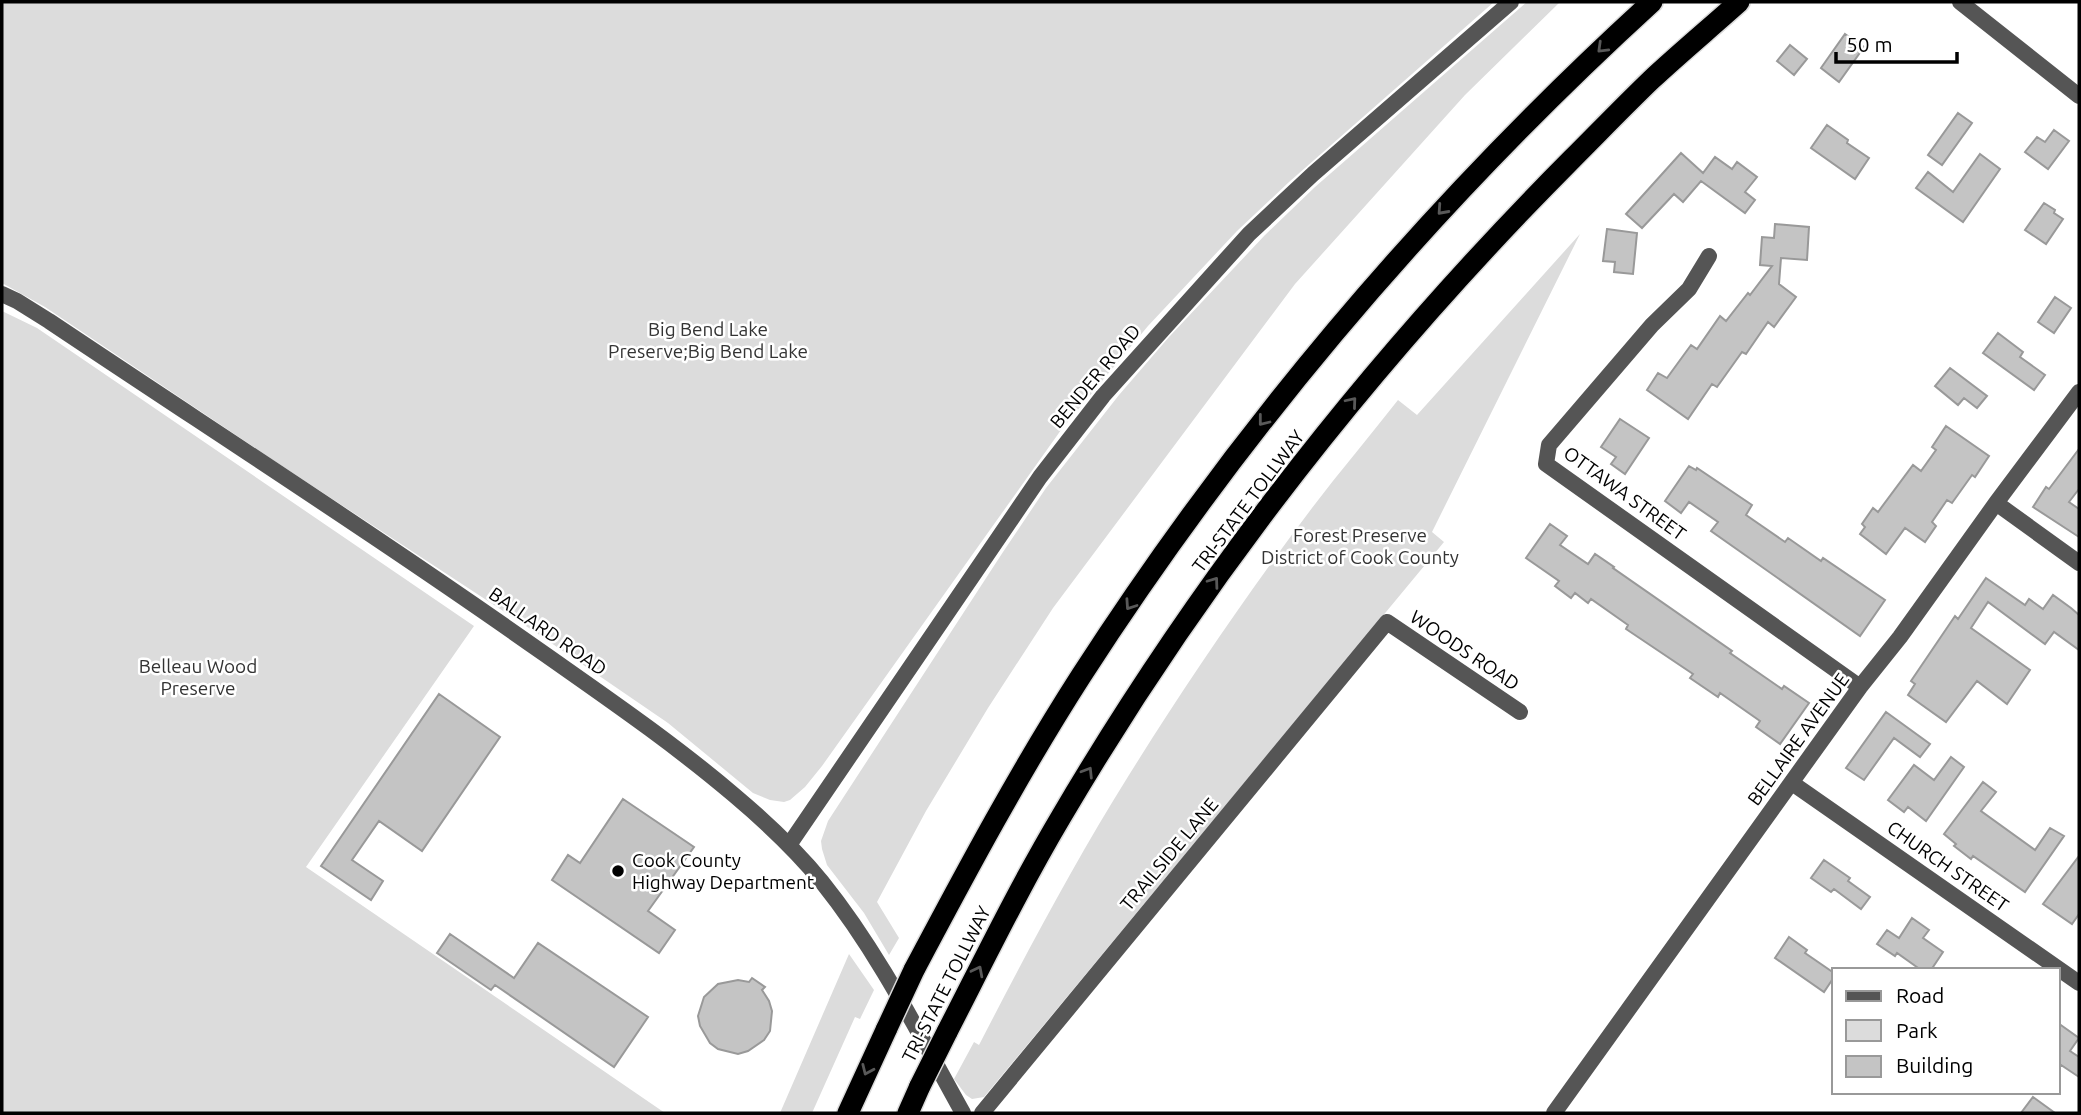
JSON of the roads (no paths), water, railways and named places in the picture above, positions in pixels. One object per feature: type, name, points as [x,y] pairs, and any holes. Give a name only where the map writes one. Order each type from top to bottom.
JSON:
[{"type":"highway","name":"TRI-STATE TOLLWAY","points":[[848,1113],[914,970],[1010,793],[1082,676],[1155,567],[1261,424],[1380,279],[1451,199],[1515,133],[1652,2]]},
{"type":"highway","name":"TRI-STATE TOLLWAY","points":[[908,1113],[919,1086],[1000,927],[1060,818],[1181,627],[1261,519],[1348,406],[1436,302],[1640,91],[1740,2]]},
{"type":"street","name":"BENDER ROAD","points":[[789,845],[1040,477],[1103,396],[1258,225],[1511,2]]},
{"type":"street","points":[[1960,2],[2079,96]]},
{"type":"street","name":"OTTAWA STREET","points":[[1709,256],[1689,289],[1652,326],[1549,445],[1546,464],[1860,687]]},
{"type":"street","name":"BALLARD ROAD","points":[[2,294],[18,300],[61,328],[483,611],[636,718],[758,815],[821,881],[855,927],[903,1002],[963,1113]]},
{"type":"street","name":"BELLAIRE AVENUE","points":[[1554,1113],[1860,687],[1900,638],[2079,392]]},
{"type":"street","points":[[1996,503],[2079,563]]},
{"type":"street","name":"WOODS ROAD","points":[[1387,622],[1520,712]]},
{"type":"street","name":"TRAILSIDE LANE","points":[[982,1113],[1387,622]]},
{"type":"street","name":"CHURCH STREET","points":[[1793,783],[2058,968]]},
{"type":"street","name":"CHURCH STREET","points":[[2060,970],[2079,983]]},
{"type":"place","name":"Cook County Highway Department","points":[[618,871]]},
{"type":"park label","name":"Big Bend Lake Preserve;Big Bend Lake","points":[[708,340]]},
{"type":"park label","name":"Forest Preserve District of Cook County","points":[[1360,546]]},
{"type":"park label","name":"Belleau Wood Preserve","points":[[198,677]]}]
